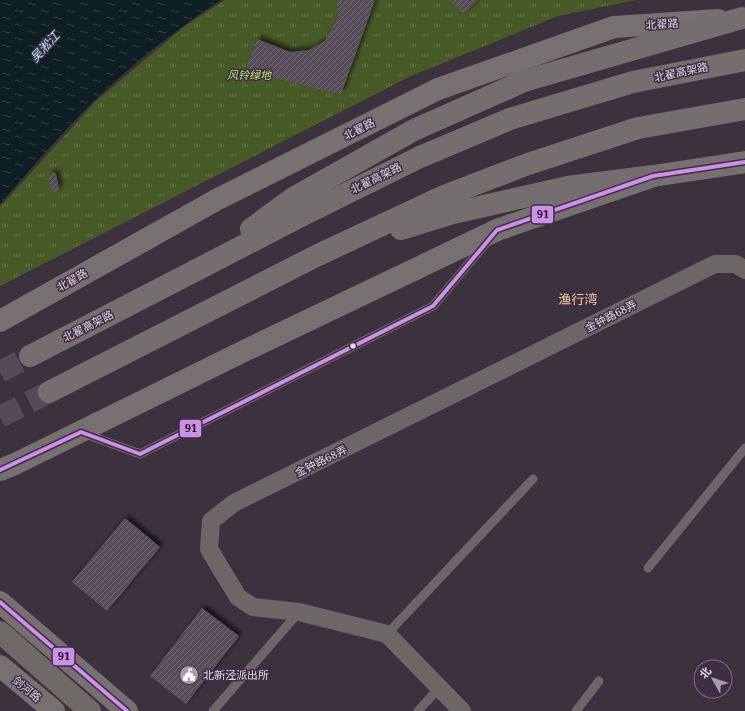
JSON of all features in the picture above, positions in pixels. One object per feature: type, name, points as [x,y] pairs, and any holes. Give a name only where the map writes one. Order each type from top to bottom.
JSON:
[{"type":"highway","points":[[198,269],[293,198],[414,130],[524,81],[744,18]]},
{"type":"highway","name":"北翟高架路","points":[[30,356],[298,217],[420,157],[510,119],[633,82],[745,60]]},
{"type":"highway","points":[[49,392],[318,255],[444,196],[528,164],[638,128],[734,109],[745,109]]},
{"type":"highway","points":[[318,255],[452,212],[568,187],[653,176]]},
{"type":"main road","name":"北翟路","points":[[0,321],[218,199],[438,89],[614,27],[744,18]]},
{"type":"main road","points":[[0,470],[16,464],[251,347],[497,230],[653,176],[745,162]]},
{"type":"main road","points":[[0,602],[127,711]]},
{"type":"main road","points":[[0,632],[90,711]]},
{"type":"main road","name":"剑河路","points":[[0,666],[54,711]]},
{"type":"street","name":"金钟路68弄","points":[[387,634],[299,612],[252,607],[238,597],[209,549],[212,521],[234,504],[715,264],[736,264],[745,270]]},
{"type":"street","points":[[387,634],[462,711]]},
{"type":"lane","points":[[81,432],[140,454],[433,306],[497,230]]},
{"type":"lane","points":[[648,568],[745,448]]},
{"type":"lane","points":[[387,634],[533,480]]},
{"type":"lane","points":[[213,711],[299,612]]},
{"type":"lane","points":[[576,711],[599,680]]},
{"type":"lane","points":[[418,711],[440,687]]},
{"type":"green space","name":"风铃绿地","points":[[225,0],[636,0],[558,16],[409,77],[0,286],[0,207],[96,101],[185,26]]},
{"type":"water","name":"吴淞江","points":[[0,0],[221,0],[172,35],[110,86],[70,125],[0,204]]},
{"type":"building","points":[[337,0],[375,0],[341,94],[245,71],[257,39],[290,52],[309,50],[325,41],[338,17]]},
{"type":"building","points":[[450,0],[478,0],[464,14]]},
{"type":"building","points":[[54,172],[56,174],[59,188],[56,193],[51,189],[48,176]]},
{"type":"building","points":[[125,518],[160,547],[107,611],[72,582]]},
{"type":"building","points":[[202,608],[239,636],[186,704],[150,676]]},
{"type":"tunnel","points":[[0,372],[30,356]]},
{"type":"tunnel","points":[[0,417],[49,392]]},
{"type":"transit line","name":"91","points":[[0,470],[81,432],[140,454],[433,306],[497,230],[653,176],[745,162]]},
{"type":"transit line","name":"91","points":[[0,602],[127,711]]},
{"type":"place","name":"北新泾派出所","points":[[189,675]]},
{"type":"district","name":"渔行湾","points":[[578,299]]}]
